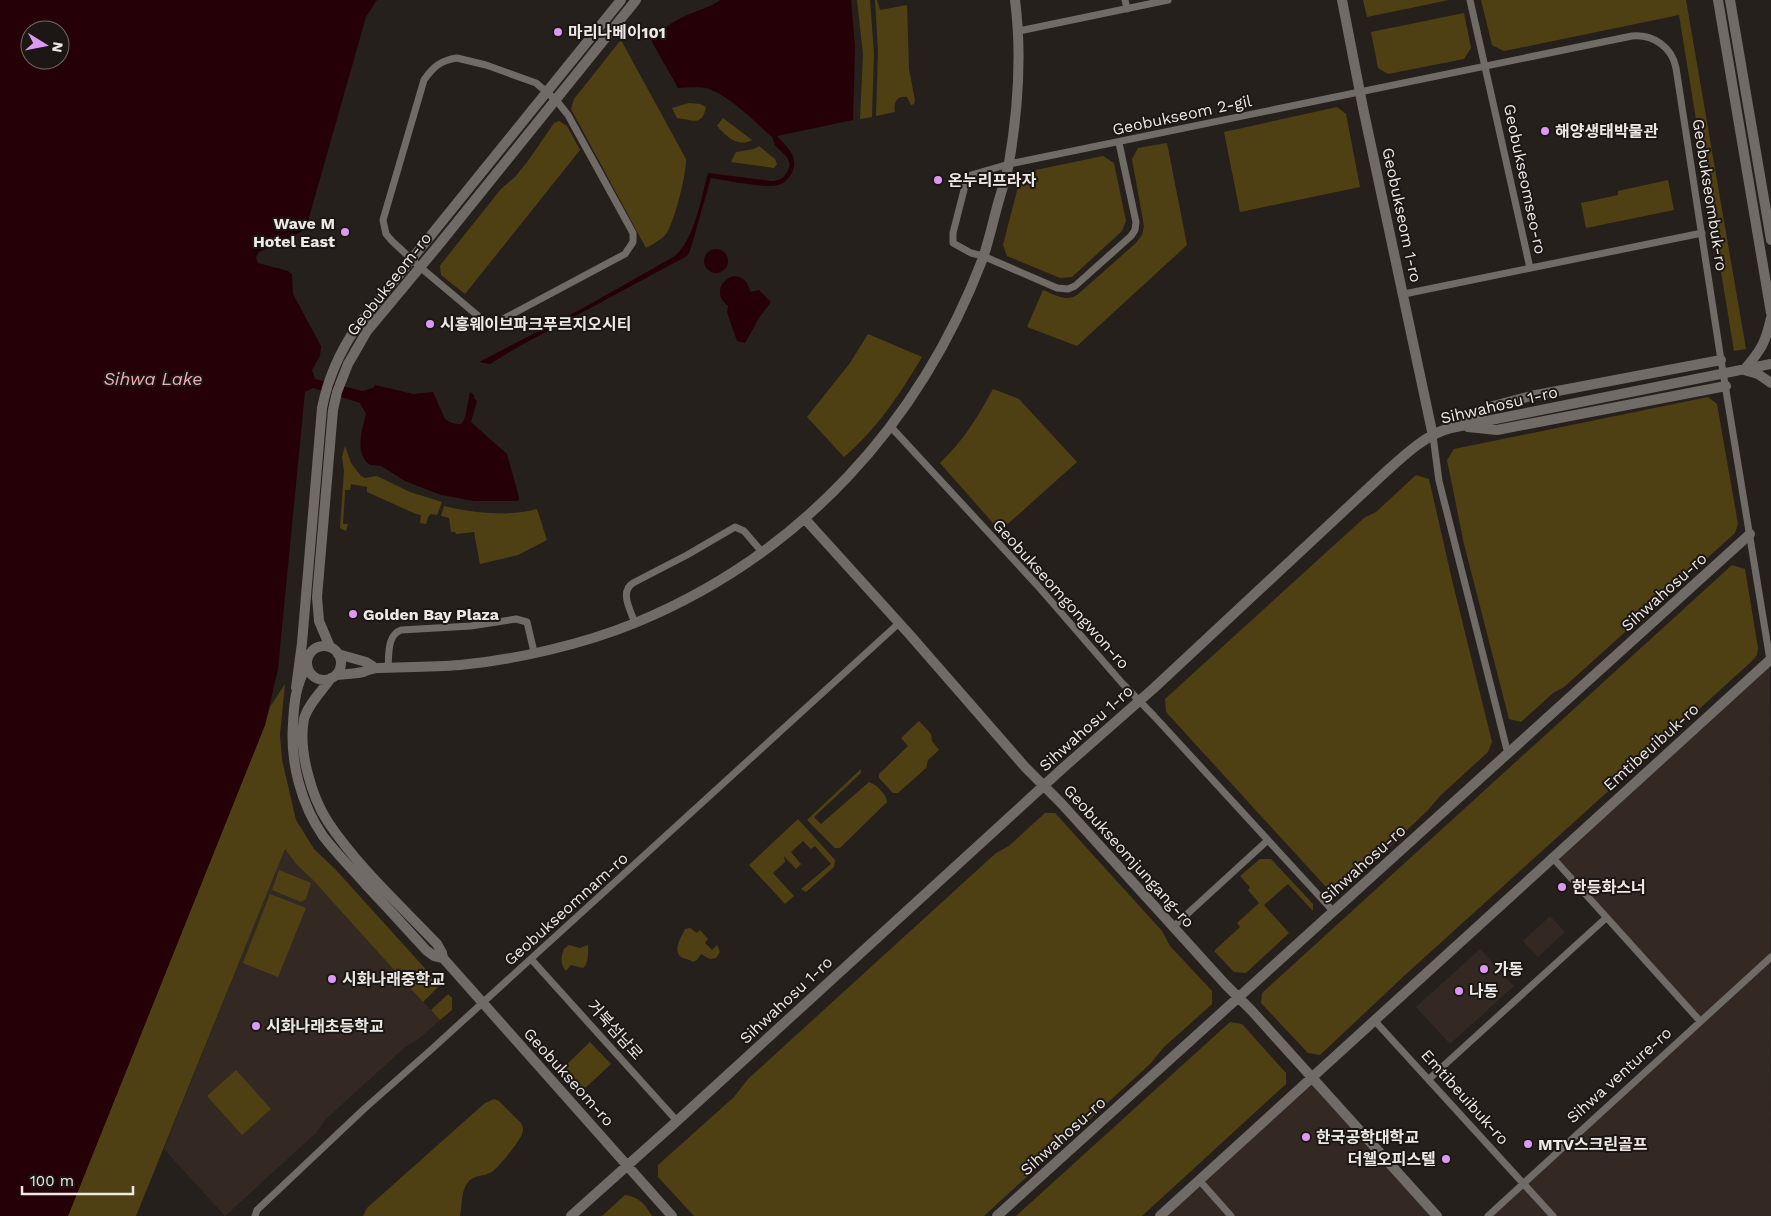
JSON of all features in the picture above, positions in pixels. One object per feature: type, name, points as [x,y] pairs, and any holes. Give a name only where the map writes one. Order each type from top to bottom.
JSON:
[{"type":"street","points":[[338,654],[340,666],[310,706],[304,718],[304,754],[316,798],[327,820],[341,840],[437,944],[441,949],[443,958],[434,956],[426,950],[339,855],[315,822],[300,787],[293,752],[292,729],[328,409],[326,390],[347,341],[356,328],[416,264],[547,92],[621,0]]},
{"type":"street","name":"Geobukseom-ro","points":[[330,647],[319,620],[317,597],[328,409],[337,392],[342,376],[367,331],[416,264],[556,100],[636,0]]},
{"type":"street","points":[[302,643],[312,675],[326,680],[333,676],[352,674],[374,668],[460,665],[495,661],[583,640],[635,623],[698,592],[762,552],[804,519],[874,449],[891,428],[937,355],[959,314],[984,256],[1009,164],[1016,99],[1019,31],[1015,0]]},
{"type":"street","points":[[1125,0],[1127,9]]},
{"type":"street","points":[[1019,31],[1168,0]]},
{"type":"street","name":"Geobukseom 1-ro","points":[[1342,0],[1363,108],[1433,436]]},
{"type":"street","name":"Geobukseomseo-ro","points":[[1404,294],[1530,268],[1470,0]]},
{"type":"street","points":[[1718,0],[1771,313]]},
{"type":"street","points":[[1730,0],[1771,240]]},
{"type":"street","name":"Geobukseombuk-ro","points":[[1360,91],[1632,36],[1652,38],[1672,55],[1675,61],[1770,664]]},
{"type":"street","points":[[448,59],[466,60],[536,83],[556,100],[568,115],[633,233],[630,248],[626,254],[490,326],[416,264],[386,234],[383,220],[424,80],[438,64],[448,59]]},
{"type":"street","name":"Geobukseom 2-gil","points":[[984,256],[957,247],[952,239],[967,178],[971,175],[1009,164],[1119,143],[1360,91]]},
{"type":"street","points":[[984,256],[1057,288],[1068,289],[1075,286],[1131,236],[1135,230],[1136,222],[1119,143]]},
{"type":"street","points":[[1530,268],[1702,233]]},
{"type":"street","points":[[1769,381],[1758,374],[1744,370],[1766,340],[1771,318]]},
{"type":"street","points":[[1457,426],[1493,406],[1721,360]]},
{"type":"street","name":"Sihwahosu 1-ro","points":[[571,1216],[1412,450],[1444,429],[1766,365]]},
{"type":"street","points":[[1457,426],[1496,430],[1726,386]]},
{"type":"street","name":"Geobukseomgongwon-ro","points":[[891,428],[1010,556],[1122,683],[1333,911]]},
{"type":"street","points":[[1433,436],[1439,481],[1508,754]]},
{"type":"street","name":"Geobukseomjungang-ro","points":[[804,519],[1025,767],[1044,785],[1312,1077]]},
{"type":"street","points":[[635,623],[626,597],[628,586],[633,583],[736,527],[744,530],[762,552]]},
{"type":"street","name":"Sihwahosu-ro","points":[[997,1216],[1750,534]]},
{"type":"street","points":[[388,668],[392,637],[395,632],[401,630],[446,628],[516,619],[527,622],[534,652]]},
{"type":"street","name":"Geobukseomnam-ro","points":[[255,1216],[257,1210],[303,1166],[898,624]]},
{"type":"street","points":[[324,634],[350,656]]},
{"type":"street","points":[[296,688],[313,650],[318,647],[330,647],[338,654],[366,662],[374,668]]},
{"type":"street","name":"Emtibeuibuk-ro","points":[[1160,1216],[1552,857],[1770,664]]},
{"type":"street","points":[[323,689],[352,674]]},
{"type":"street","points":[[1173,927],[1268,840]]},
{"type":"street","points":[[1552,857],[1700,1021]]},
{"type":"street","points":[[1429,1079],[1606,918]]},
{"type":"street","name":"Sihwa venture-ro","points":[[1488,1216],[1771,957]]},
{"type":"street","name":"Geobukseom-ro","points":[[443,958],[672,1216]]},
{"type":"street","name":"거북섬남로","points":[[531,959],[677,1121]]},
{"type":"street","name":"Emtibeuibuk-ro","points":[[1374,1020],[1553,1216]]},
{"type":"street","points":[[1312,1077],[1437,1216]]},
{"type":"street","points":[[1199,1180],[1232,1216]]},
{"type":"shaded area","points":[[857,0],[870,0],[874,54],[872,117],[860,119],[863,54]]},
{"type":"shaded area","points":[[875,0],[877,0],[880,10],[907,5],[909,69],[915,101],[911,105],[907,97],[898,98],[895,103],[895,112],[876,116],[878,50]]},
{"type":"shaded area","points":[[1363,0],[1449,0],[1367,17]]},
{"type":"shaded area","points":[[1481,0],[1686,0],[1746,349],[1734,351],[1679,15],[1504,51],[1492,45]]},
{"type":"shaded area","points":[[1464,13],[1471,48],[1464,59],[1388,74],[1378,68],[1371,32]]},
{"type":"shaded area","points":[[620,41],[686,159],[673,220],[666,234],[646,248],[571,109],[574,99]]},
{"type":"shaded area","points":[[689,103],[700,104],[706,107],[702,118],[695,121],[677,118],[672,108]]},
{"type":"shaded area","points":[[1337,107],[1346,114],[1360,187],[1240,212],[1224,132]]},
{"type":"shaded area","points":[[723,118],[752,140],[742,143],[728,137],[717,126]]},
{"type":"shaded area","points":[[559,121],[567,126],[580,150],[465,294],[441,275],[440,266],[501,189],[515,177],[528,161],[554,123]]},
{"type":"shaded area","points":[[1167,143],[1187,245],[1077,346],[1027,327],[1043,290],[1065,298],[1077,295],[1136,243],[1142,235],[1144,226],[1132,159],[1138,148]]},
{"type":"shaded area","points":[[759,146],[775,159],[777,164],[774,168],[731,162],[736,152],[754,149]]},
{"type":"shaded area","points":[[1103,156],[1114,163],[1126,221],[1122,231],[1072,277],[1060,278],[1007,256],[1003,245],[1020,179],[1026,172]]},
{"type":"shaded area","points":[[1668,180],[1674,210],[1586,228],[1581,203],[1618,195],[1618,191]]},
{"type":"shaded area","points":[[868,334],[922,357],[877,423],[844,457],[807,417],[850,363]]},
{"type":"shaded area","points":[[993,389],[1019,399],[1077,462],[1000,531],[940,463],[970,428]]},
{"type":"shaded area","points":[[1708,397],[1717,404],[1738,524],[1735,533],[1564,687],[1553,693],[1521,722],[1509,719],[1464,544],[1447,460],[1454,449]]},
{"type":"shaded area","points":[[345,446],[351,463],[361,476],[365,478],[377,476],[410,492],[442,502],[437,515],[431,514],[426,524],[420,523],[421,515],[367,492],[367,487],[351,484],[350,490],[345,490],[343,524],[348,524],[346,531],[340,528],[344,471],[342,457]]},
{"type":"shaded area","points":[[1416,475],[1429,479],[1492,742],[1488,752],[1441,795],[1388,848],[1373,857],[1338,888],[1326,887],[1166,712],[1165,699],[1364,518],[1376,512]]},
{"type":"shaded area","points":[[444,506],[467,511],[491,513],[514,513],[537,509],[547,540],[518,555],[480,564],[474,532],[456,534],[451,532],[449,518],[441,516]]},
{"type":"shaded area","points":[[1732,565],[1745,569],[1758,648],[1757,655],[1751,662],[1405,975],[1320,1055],[1308,1053],[1261,1003],[1262,993]]},
{"type":"shaded area","points":[[1770,660],[1771,1216],[1488,1216],[1700,1021],[1552,857]]},
{"type":"shaded area","points":[[285,684],[280,734],[282,760],[296,820],[314,849],[336,870],[440,985],[423,1002],[313,880],[297,865],[285,849],[136,1216],[68,1216],[265,725],[270,707]]},
{"type":"shaded area","points":[[919,721],[931,734],[932,741],[939,750],[928,760],[926,768],[898,793],[893,793],[879,778],[879,774],[908,746],[901,738]]},
{"type":"shaded area","points":[[861,769],[861,773],[814,817],[821,824],[869,782],[881,790],[887,802],[840,848],[835,848],[807,820]]},
{"type":"shaded area","points":[[1045,813],[1055,813],[1162,931],[1170,946],[1212,991],[1212,1004],[1163,1048],[1151,1063],[984,1216],[694,1216],[658,1177],[658,1165],[734,1097],[748,1079],[996,853],[1009,846]]},
{"type":"shaded area","points":[[798,819],[835,860],[834,867],[806,892],[801,889],[831,864],[815,846],[811,849],[803,841],[791,852],[801,864],[796,869],[784,856],[785,862],[773,873],[794,896],[785,904],[749,865]]},
{"type":"shaded area","points":[[285,848],[297,865],[313,880],[440,1020],[417,1040],[404,1048],[326,1119],[316,1133],[225,1216],[164,1149]]},
{"type":"shaded area","points":[[1260,859],[1271,859],[1313,904],[1313,911],[1288,884],[1264,905],[1289,933],[1246,973],[1234,972],[1214,951],[1240,927],[1237,923],[1259,903],[1248,890],[1250,887],[1240,876]]},
{"type":"shaded area","points":[[279,870],[311,883],[306,899],[301,902],[272,890]]},
{"type":"shaded area","points":[[270,894],[306,908],[278,977],[243,963]]},
{"type":"shaded area","points":[[1550,916],[1565,932],[1538,957],[1523,941]]},
{"type":"shaded area","points":[[690,928],[697,933],[700,930],[708,939],[705,943],[712,950],[717,945],[720,952],[716,958],[710,959],[701,954],[693,962],[678,954],[679,943],[685,929]]},
{"type":"shaded area","points":[[569,945],[580,948],[588,945],[587,961],[583,968],[571,965],[566,971],[564,968],[562,955],[564,949]]},
{"type":"shaded area","points":[[1480,949],[1514,986],[1450,1044],[1416,1007]]},
{"type":"shaded area","points":[[448,994],[452,998],[452,1010],[440,1020],[431,1010]]},
{"type":"shaded area","points":[[1230,1022],[1242,1024],[1286,1073],[1286,1084],[1142,1216],[1016,1216]]},
{"type":"shaded area","points":[[590,1042],[611,1064],[583,1090],[563,1068]]},
{"type":"shaded area","points":[[236,1070],[271,1109],[242,1135],[207,1096]]},
{"type":"shaded area","name":"한국공학대학교","points":[[1312,1077],[1437,1216],[1160,1216]]},
{"type":"shaded area","points":[[494,1099],[499,1101],[521,1123],[523,1133],[496,1168],[490,1173],[475,1177],[469,1181],[463,1192],[460,1216],[363,1216],[367,1208],[485,1103]]},
{"type":"shaded area","points":[[625,1195],[634,1197],[641,1202],[652,1216],[602,1216]]},
{"type":"water","name":"Sihwa Lake","points":[[0,0],[377,0],[366,17],[306,228],[259,252],[256,257],[258,263],[288,271],[292,274],[293,294],[321,346],[320,356],[312,370],[315,379],[363,391],[373,388],[375,385],[413,394],[433,392],[445,419],[456,424],[461,424],[465,418],[470,392],[477,401],[471,422],[507,454],[519,500],[474,501],[441,495],[405,481],[381,466],[370,465],[365,460],[361,448],[361,434],[366,414],[360,403],[313,388],[305,392],[278,669],[265,725],[68,1216],[0,1216]]},
{"type":"water","points":[[720,0],[851,0],[855,47],[853,120],[777,136],[791,152],[794,162],[792,173],[781,184],[767,186],[711,178],[687,256],[490,364],[479,362],[585,307],[675,256],[688,239],[700,206],[708,173],[771,181],[779,180],[785,175],[788,170],[789,161],[775,145],[772,137],[742,110],[717,93],[709,89],[678,88],[652,42],[652,39],[673,22],[711,6]]},
{"type":"water","points":[[716,249],[724,253],[728,261],[724,269],[716,273],[708,269],[704,261],[708,253]]},
{"type":"water","points":[[734,276],[745,281],[750,292],[759,290],[771,302],[759,318],[745,343],[737,341],[727,312],[728,306],[720,294],[724,281]]},
{"type":"place","name":"마리나베이101","points":[[558,32]]},
{"type":"place","name":"해양생태박물관","points":[[1545,131]]},
{"type":"place","name":"온누리프라자","points":[[938,180]]},
{"type":"place","name":"Wave M Hotel East","points":[[345,232]]},
{"type":"place","name":"시흥웨이브파크푸르지오시티","points":[[430,324]]},
{"type":"place","name":"Golden Bay Plaza","points":[[353,614]]},
{"type":"place","name":"한등화스너","points":[[1562,887]]},
{"type":"place","name":"가동","points":[[1484,969]]},
{"type":"place","name":"시화나래중학교","points":[[332,979]]},
{"type":"place","name":"나동","points":[[1459,991]]},
{"type":"place","name":"시화나래초등학교","points":[[256,1026]]},
{"type":"place","name":"한국공학대학교","points":[[1306,1137]]},
{"type":"place","name":"MTV스크린골프","points":[[1528,1144]]},
{"type":"place","name":"더웰오피스텔","points":[[1446,1159]]}]
